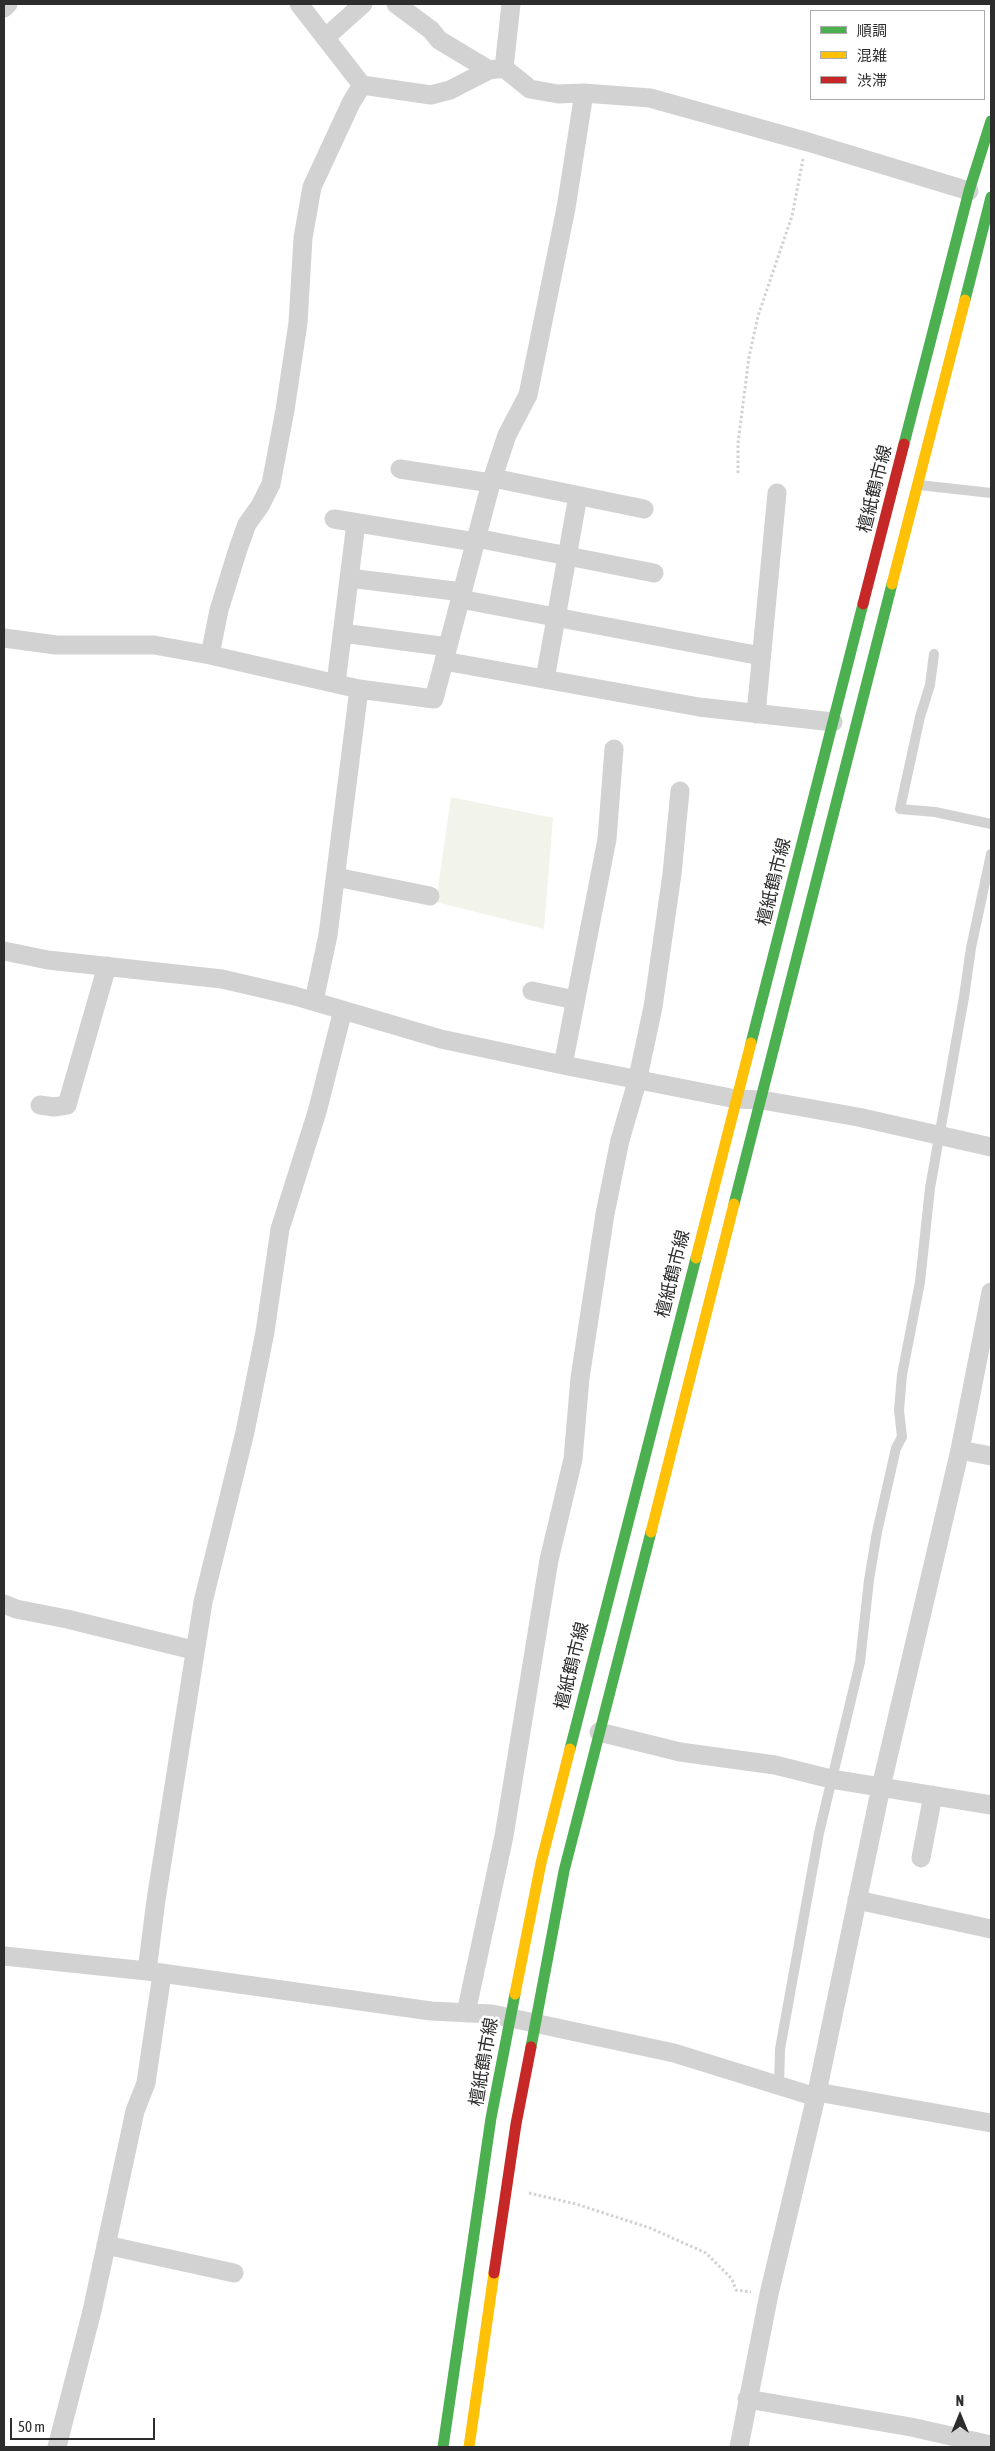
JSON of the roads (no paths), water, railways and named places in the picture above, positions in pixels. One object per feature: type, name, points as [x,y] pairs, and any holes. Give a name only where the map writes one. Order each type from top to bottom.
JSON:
[{"type":"main road","name":"檀紙鶴市線","points":[[443,2447],[490,2128],[509,2018],[542,1863],[571,1742],[969,191],[991,121]]},
{"type":"main road","points":[[469,2447],[506,2188],[534,2023],[564,1870],[991,197]]},
{"type":"street","points":[[4,8],[8,4]]},
{"type":"street","points":[[300,4],[362,85],[431,95],[450,90],[496,69]]},
{"type":"street","points":[[325,38],[363,4]]},
{"type":"street","points":[[396,4],[431,30],[439,40],[530,89],[558,94],[584,93],[650,98],[808,142],[969,191]]},
{"type":"street","points":[[496,69],[511,4]]},
{"type":"street","points":[[210,655],[219,610],[238,549],[248,524],[260,506],[270,484],[286,410],[298,323],[303,238],[312,187],[351,103],[362,85]]},
{"type":"street","points":[[4,638],[56,645],[154,645],[210,655],[359,689],[434,699],[492,480],[507,435],[528,395],[566,208],[584,93]]},
{"type":"street","points":[[400,469],[492,480],[644,509]]},
{"type":"street","points":[[756,714],[777,493]]},
{"type":"street","points":[[546,679],[578,496]]},
{"type":"street","points":[[334,519],[476,540],[654,573]]},
{"type":"street","points":[[336,683],[356,522]]},
{"type":"street","points":[[349,578],[461,596],[557,617],[761,656]]},
{"type":"street","points":[[342,633],[446,654],[546,679],[698,707],[833,722]]},
{"type":"street","points":[[314,1001],[328,935],[359,689]]},
{"type":"street","points":[[563,1066],[607,839],[614,749]]},
{"type":"street","points":[[466,2013],[504,1836],[549,1560],[572,1460],[580,1378],[605,1214],[620,1140],[637,1082],[653,1007],[672,874],[680,791]]},
{"type":"street","points":[[336,876],[430,896]]},
{"type":"street","points":[[4,951],[48,960],[222,979],[314,1001],[441,1039],[563,1066],[637,1082],[736,1099],[762,1100],[858,1117],[991,1147]]},
{"type":"street","points":[[40,1105],[54,1107],[67,1105],[106,966]]},
{"type":"street","points":[[532,991],[576,1000]]},
{"type":"street","points":[[57,2447],[106,2245],[135,2111],[146,2083],[155,1973],[156,1900],[181,1746],[193,1650],[264,1342],[280,1229],[317,1112],[343,1010]]},
{"type":"street","points":[[739,2447],[769,2294],[817,2095],[882,1787],[960,1450],[991,1292]]},
{"type":"street","points":[[960,1450],[991,1456]]},
{"type":"street","points":[[4,1604],[16,1609],[68,1619],[193,1650]]},
{"type":"street","points":[[599,1732],[680,1752],[775,1765],[831,1779],[991,1805]]},
{"type":"street","points":[[921,1858],[933,1795]]},
{"type":"street","points":[[857,1900],[991,1929]]},
{"type":"street","points":[[4,1956],[155,1973],[431,2011],[509,2018],[674,2053],[779,2086],[817,2095],[991,2123]]},
{"type":"street","points":[[106,2245],[234,2273]]},
{"type":"street","points":[[747,2399],[901,2425],[991,2445]]},
{"type":"lane","points":[[918,484],[991,493]]},
{"type":"lane","points":[[934,654],[930,685],[920,717],[900,808],[935,812],[991,824]]},
{"type":"lane","points":[[779,2086],[780,2048],[784,2025],[831,1779],[860,1662],[869,1580],[877,1532],[896,1448],[902,1437],[899,1410],[902,1375],[920,1282],[930,1188],[964,998],[972,940],[991,854]]}]
